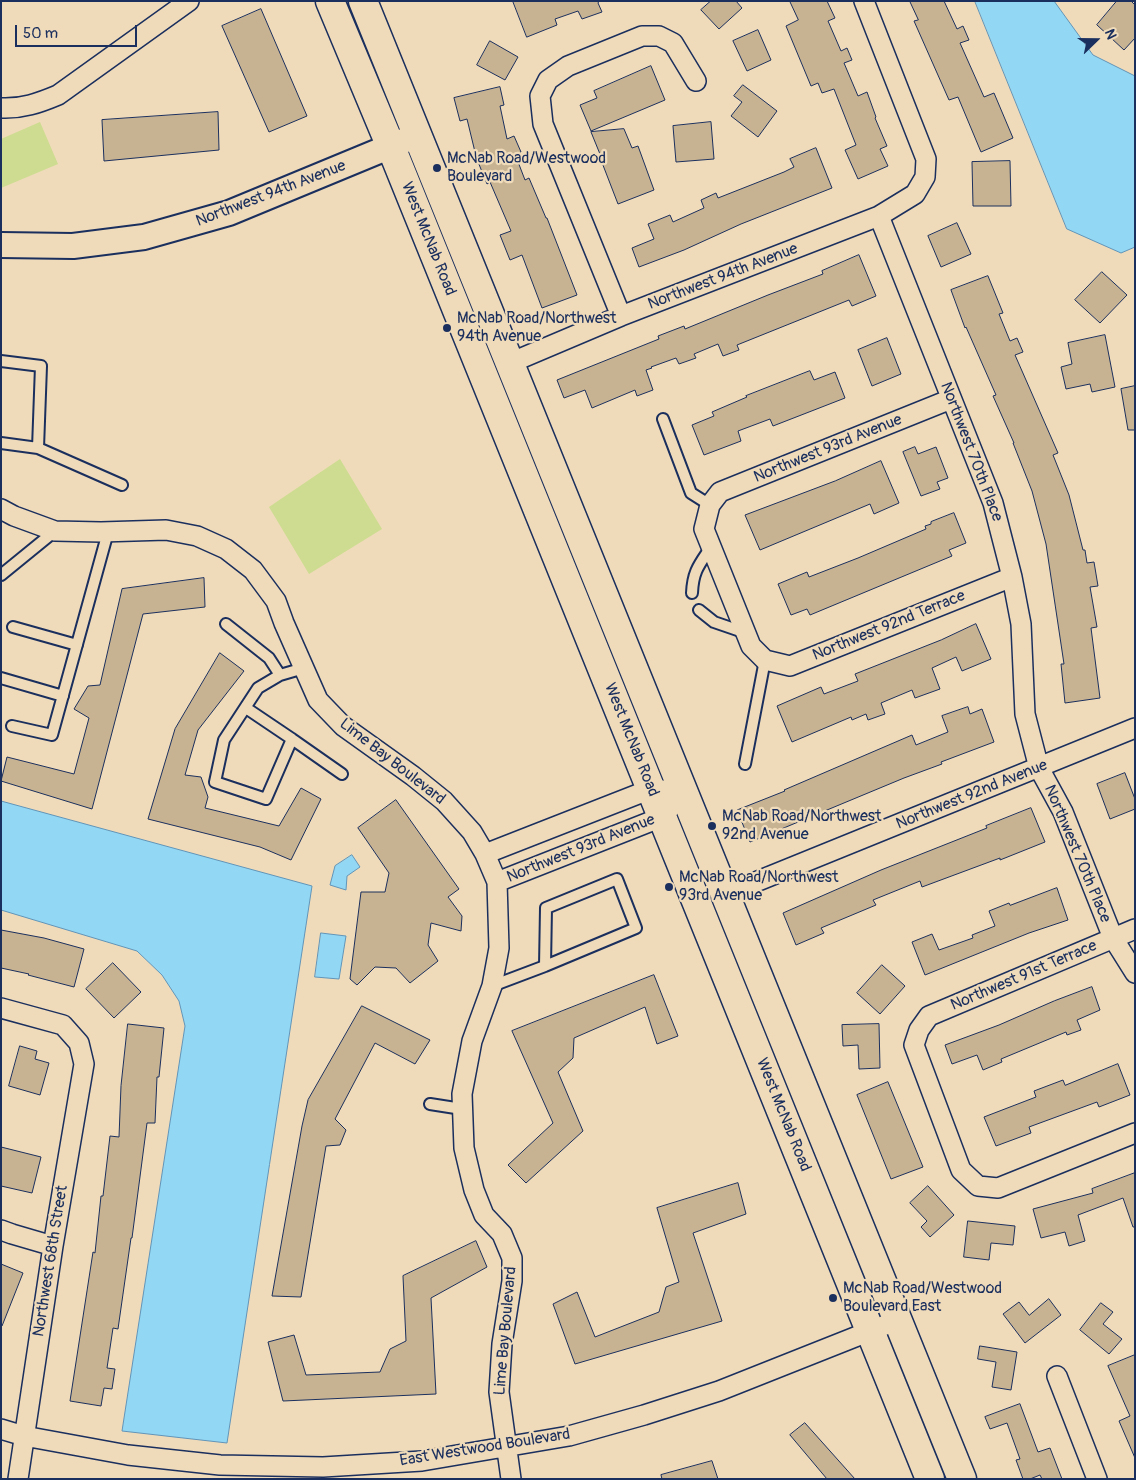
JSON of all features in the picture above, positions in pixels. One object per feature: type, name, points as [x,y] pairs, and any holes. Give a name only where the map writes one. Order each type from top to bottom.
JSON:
[{"type":"main road","name":"West McNab Road","points":[[330,1],[391,147],[930,1479]]},
{"type":"main road","name":"West McNab Road","points":[[363,1],[962,1479]]},
{"type":"street","points":[[1,108],[16,108],[37,104],[58,95],[189,1]]},
{"type":"street","name":"Northwest 94th Avenue","points":[[510,363],[621,316],[879,216],[915,194],[926,178],[926,158],[864,1]]},
{"type":"street","points":[[621,316],[543,124],[540,96],[548,80],[568,66],[642,36],[659,36],[673,43],[696,81]]},
{"type":"street","name":"Northwest 94th Avenue","points":[[1,246],[73,246],[144,237],[229,213],[417,135]]},
{"type":"street","name":"Northwest 70th Place","points":[[879,216],[993,503],[1012,576],[1021,624],[1025,714],[1039,768],[1063,812],[1113,938],[1135,972]]},
{"type":"street","name":"Northwest 93rd Avenue","points":[[710,505],[720,492],[951,399]]},
{"type":"street","points":[[710,505],[704,529],[751,646],[765,660]]},
{"type":"street","name":"Lime Bay Boulevard","points":[[1,509],[14,516],[55,531],[166,530],[197,536],[226,549],[253,570],[276,601],[318,700],[343,726],[413,776],[444,801],[472,832],[485,854],[497,882],[499,948],[492,986],[472,1041],[462,1094],[462,1108],[464,1148],[474,1190],[484,1215],[502,1234],[512,1258],[512,1281],[502,1344],[499,1392],[511,1479]]},
{"type":"street","name":"Northwest 92nd Terrace","points":[[765,660],[790,666],[1012,576]]},
{"type":"street","name":"Northwest 92nd Avenue","points":[[726,894],[1135,728]]},
{"type":"street","name":"Northwest 93rd Avenue","points":[[485,854],[651,789],[683,792]]},
{"type":"street","name":"Northwest 93rd Avenue","points":[[497,882],[662,817],[683,792]]},
{"type":"street","name":"Northwest 91st Terrace","points":[[1135,930],[929,1016],[919,1030],[914,1045],[962,1170],[978,1186],[998,1188],[1135,1133]]},
{"type":"street","name":"Northwest 68th Street","points":[[1,1008],[64,1026],[79,1043],[84,1064],[53,1246],[18,1479]]},
{"type":"street","points":[[1,1230],[53,1246]]},
{"type":"street","name":"East Westwood Boulevard","points":[[1,1429],[24,1436],[128,1454],[220,1465],[323,1467],[422,1461],[569,1436],[644,1416],[719,1391],[898,1320]]},
{"type":"street","points":[[1057,1376],[1097,1479]]},
{"type":"lane","points":[[1,361],[41,366],[38,448]]},
{"type":"lane","points":[[663,419],[690,492],[710,505]]},
{"type":"lane","points":[[1,443],[38,448],[122,485]]},
{"type":"lane","points":[[1,575],[55,531]]},
{"type":"lane","points":[[12,726],[52,736],[108,532]]},
{"type":"lane","points":[[692,593],[693,580],[697,568],[711,547]]},
{"type":"lane","points":[[699,610],[714,622],[746,633]]},
{"type":"lane","points":[[226,624],[269,658],[280,675]]},
{"type":"lane","points":[[13,626],[77,645]]},
{"type":"lane","points":[[745,764],[765,660]]},
{"type":"lane","points":[[292,739],[266,799],[216,782],[224,740],[258,688],[280,675],[304,668]]},
{"type":"lane","points":[[1,678],[62,696]]},
{"type":"lane","points":[[246,708],[342,774]]},
{"type":"lane","points":[[492,986],[545,966],[636,928],[617,879],[546,908],[545,966]]},
{"type":"lane","points":[[430,1104],[462,1108]]},
{"type":"green space","points":[[40,122],[58,164],[1,188],[1,139]]},
{"type":"green space","points":[[340,459],[382,529],[309,574],[269,507]]},
{"type":"water","points":[[975,1],[1054,1],[1093,55],[1135,76],[1135,247],[1121,253],[1067,229]]},
{"type":"water","points":[[1,801],[312,886],[227,1443],[122,1431],[185,1026],[179,1001],[162,975],[137,951],[1,910]]},
{"type":"water","points":[[352,855],[360,867],[347,876],[346,890],[330,885],[335,866]]},
{"type":"water","points":[[321,933],[346,936],[339,979],[315,977]]},
{"type":"building","points":[[513,1],[599,1],[602,12],[582,19],[578,11],[555,19],[557,25],[527,37]]},
{"type":"building","points":[[711,1],[736,1],[742,8],[719,29],[701,10]]},
{"type":"building","points":[[790,1],[827,1],[835,18],[828,21],[841,51],[847,48],[852,60],[844,63],[858,96],[867,92],[875,118],[887,146],[880,149],[888,166],[858,179],[845,150],[856,145],[834,89],[822,93],[818,83],[811,86],[786,26],[798,20]]},
{"type":"building","points":[[910,1],[944,1],[957,29],[963,26],[969,40],[960,43],[984,97],[994,93],[1013,138],[981,152],[958,97],[949,100],[914,21],[918,20]]},
{"type":"building","points":[[1117,1],[1131,1],[1135,5],[1135,38],[1124,50],[1097,25]]},
{"type":"building","points":[[261,9],[307,116],[269,132],[222,26]]},
{"type":"building","points":[[758,30],[771,60],[747,71],[733,41]]},
{"type":"building","points":[[490,41],[518,57],[505,80],[477,65]]},
{"type":"building","points":[[651,66],[665,100],[591,131],[580,105],[597,98],[594,91]]},
{"type":"building","points":[[743,85],[777,111],[758,137],[731,116],[742,102],[734,96]]},
{"type":"building","points":[[500,87],[504,105],[500,106],[507,139],[514,136],[521,152],[515,154],[525,180],[529,178],[577,295],[542,308],[522,255],[510,260],[500,235],[511,231],[490,182],[487,184],[474,152],[467,119],[460,121],[454,98]]},
{"type":"building","points":[[218,112],[219,150],[104,161],[102,120]]},
{"type":"building","points":[[711,122],[714,159],[676,162],[673,126]]},
{"type":"building","points":[[624,129],[632,148],[638,146],[654,190],[618,204],[591,132]]},
{"type":"building","points":[[816,148],[832,188],[639,267],[632,248],[654,239],[648,224],[670,215],[673,222],[704,208],[701,200],[716,193],[718,198],[784,172],[794,167],[790,159]]},
{"type":"building","points":[[1010,161],[1011,206],[973,206],[972,162]]},
{"type":"building","points":[[957,223],[971,254],[941,267],[928,236]]},
{"type":"building","points":[[859,255],[876,296],[852,306],[849,300],[737,345],[739,350],[723,356],[718,344],[694,354],[696,358],[679,364],[676,358],[651,367],[646,370],[653,390],[637,396],[635,390],[592,408],[585,390],[564,398],[557,380],[659,339],[658,336],[684,326],[685,329],[823,274],[822,271]]},
{"type":"building","points":[[1102,272],[1127,295],[1100,323],[1075,300]]},
{"type":"building","points":[[988,276],[1003,313],[999,314],[1010,341],[1017,338],[1023,352],[1015,355],[1058,453],[1053,455],[1069,495],[1087,563],[1094,562],[1098,586],[1090,587],[1097,627],[1091,628],[1100,698],[1065,703],[1061,664],[1064,664],[1046,544],[1032,491],[1014,443],[993,396],[996,395],[965,328],[951,290]]},
{"type":"building","points":[[1105,335],[1115,387],[1092,392],[1090,384],[1066,389],[1061,367],[1072,364],[1068,343]]},
{"type":"building","points":[[887,338],[901,374],[872,386],[858,350]]},
{"type":"building","points":[[810,371],[814,380],[835,372],[845,398],[773,426],[770,419],[738,431],[741,441],[704,455],[692,425],[714,416],[712,412],[746,396]]},
{"type":"building","points":[[1135,386],[1135,430],[1128,430],[1121,389]]},
{"type":"building","points":[[915,447],[918,454],[936,447],[948,478],[937,482],[940,489],[921,496],[903,452]]},
{"type":"building","points":[[881,461],[899,503],[874,514],[870,504],[760,550],[745,515],[835,481]]},
{"type":"building","points":[[954,513],[966,543],[949,550],[952,556],[810,615],[807,609],[791,615],[778,584],[807,572],[809,577],[858,558],[926,529],[925,526],[931,524],[931,522]]},
{"type":"building","points":[[204,578],[205,607],[143,614],[92,809],[1,781],[7,757],[74,774],[89,718],[74,709],[88,686],[100,685],[122,589]]},
{"type":"building","points":[[976,624],[991,659],[962,671],[956,657],[932,668],[940,689],[915,698],[912,690],[881,703],[885,714],[868,720],[866,714],[852,720],[851,717],[792,742],[777,706],[821,687],[824,694],[858,681],[855,674]]},
{"type":"building","points":[[220,653],[244,671],[198,730],[185,775],[201,777],[208,797],[205,808],[279,826],[301,788],[321,799],[291,860],[260,847],[148,819],[175,729]]},
{"type":"building","points":[[968,707],[970,714],[982,709],[994,742],[941,762],[942,764],[750,842],[737,810],[912,735],[916,745],[948,732],[942,716]]},
{"type":"building","points":[[1125,773],[1135,799],[1135,809],[1110,819],[1097,784]]},
{"type":"building","points":[[396,800],[459,889],[448,897],[462,916],[461,931],[431,923],[428,945],[438,961],[410,983],[396,968],[375,967],[357,985],[350,979],[361,892],[385,892],[389,873],[358,828]]},
{"type":"building","points":[[1031,808],[1045,842],[922,887],[920,881],[873,900],[876,905],[821,928],[824,933],[796,945],[783,913]]},
{"type":"building","points":[[1057,888],[1068,920],[1029,933],[925,975],[912,942],[932,934],[939,950],[973,938],[972,935],[995,926],[989,911]]},
{"type":"building","points":[[1,930],[44,938],[84,949],[74,987],[1,968]]},
{"type":"building","points":[[113,963],[141,992],[114,1018],[86,989]]},
{"type":"building","points":[[882,965],[905,986],[880,1014],[857,993]]},
{"type":"building","points":[[654,975],[678,1036],[657,1044],[645,1007],[574,1038],[573,1058],[558,1072],[583,1131],[526,1183],[508,1165],[553,1123],[512,1031]]},
{"type":"building","points":[[1092,987],[1100,1010],[1077,1020],[1081,1030],[1067,1035],[1066,1032],[1001,1059],[1002,1062],[983,1070],[977,1055],[952,1064],[945,1045]]},
{"type":"building","points":[[362,1006],[430,1040],[415,1064],[375,1043],[335,1119],[346,1130],[340,1145],[326,1146],[301,1297],[272,1296],[308,1100]]},
{"type":"building","points":[[128,1024],[164,1028],[159,1077],[157,1077],[155,1123],[147,1123],[118,1329],[113,1328],[107,1368],[115,1369],[112,1389],[104,1388],[101,1406],[70,1401],[93,1252],[95,1253],[110,1136],[119,1137],[121,1086]]},
{"type":"building","points":[[879,1024],[880,1068],[859,1069],[858,1045],[843,1046],[842,1025]]},
{"type":"building","points":[[20,1046],[37,1051],[35,1059],[49,1063],[40,1095],[9,1086]]},
{"type":"building","points":[[1118,1064],[1130,1095],[1099,1107],[1097,1102],[1029,1127],[1031,1133],[996,1146],[984,1117],[1036,1097],[1034,1091],[1063,1080],[1065,1085]]},
{"type":"building","points":[[888,1082],[923,1167],[891,1179],[857,1095]]},
{"type":"building","points":[[1,1147],[41,1157],[32,1193],[1,1186]]},
{"type":"building","points":[[1135,1173],[1135,1227],[1133,1227],[1123,1198],[1078,1215],[1085,1241],[1069,1246],[1065,1232],[1041,1238],[1033,1209],[1093,1193],[1092,1189]]},
{"type":"building","points":[[738,1183],[746,1214],[693,1233],[722,1321],[575,1364],[553,1304],[577,1292],[595,1337],[659,1312],[666,1287],[679,1282],[657,1208]]},
{"type":"building","points":[[928,1186],[954,1215],[930,1237],[921,1227],[927,1221],[910,1203]]},
{"type":"building","points":[[968,1221],[1015,1226],[1013,1245],[991,1243],[989,1260],[964,1257]]},
{"type":"building","points":[[476,1241],[487,1267],[431,1298],[436,1394],[283,1401],[268,1342],[294,1335],[306,1375],[380,1372],[390,1349],[406,1341],[403,1276]]},
{"type":"building","points":[[1,1264],[23,1273],[2,1326],[1,1326]]},
{"type":"building","points":[[1049,1299],[1061,1315],[1025,1343],[1003,1314],[1019,1302],[1029,1315]]},
{"type":"building","points":[[1101,1303],[1113,1312],[1103,1324],[1122,1339],[1109,1354],[1080,1330]]},
{"type":"building","points":[[980,1346],[1017,1352],[1011,1390],[992,1387],[996,1362],[978,1359]]},
{"type":"building","points":[[1135,1355],[1135,1458],[1119,1421],[1130,1416],[1108,1366]]},
{"type":"building","points":[[1020,1404],[1038,1452],[1050,1448],[1062,1479],[1042,1479],[1040,1475],[1030,1479],[1023,1479],[1016,1460],[1020,1459],[1007,1423],[990,1429],[985,1417]]},
{"type":"building","points":[[805,1423],[855,1479],[827,1479],[790,1435]]},
{"type":"building","points":[[712,1461],[718,1479],[662,1479],[661,1475]]},
{"type":"place","name":"McNab Road/Westwood Boulevard","points":[[437,168]]},
{"type":"place","name":"McNab Road/Northwest 94th Avenue","points":[[447,328]]},
{"type":"place","name":"McNab Road/Northwest 92nd Avenue","points":[[712,826]]},
{"type":"place","name":"McNab Road/Northwest 93rd Avenue","points":[[669,887]]},
{"type":"place","name":"McNab Road/Westwood Boulevard East","points":[[833,1298]]}]
